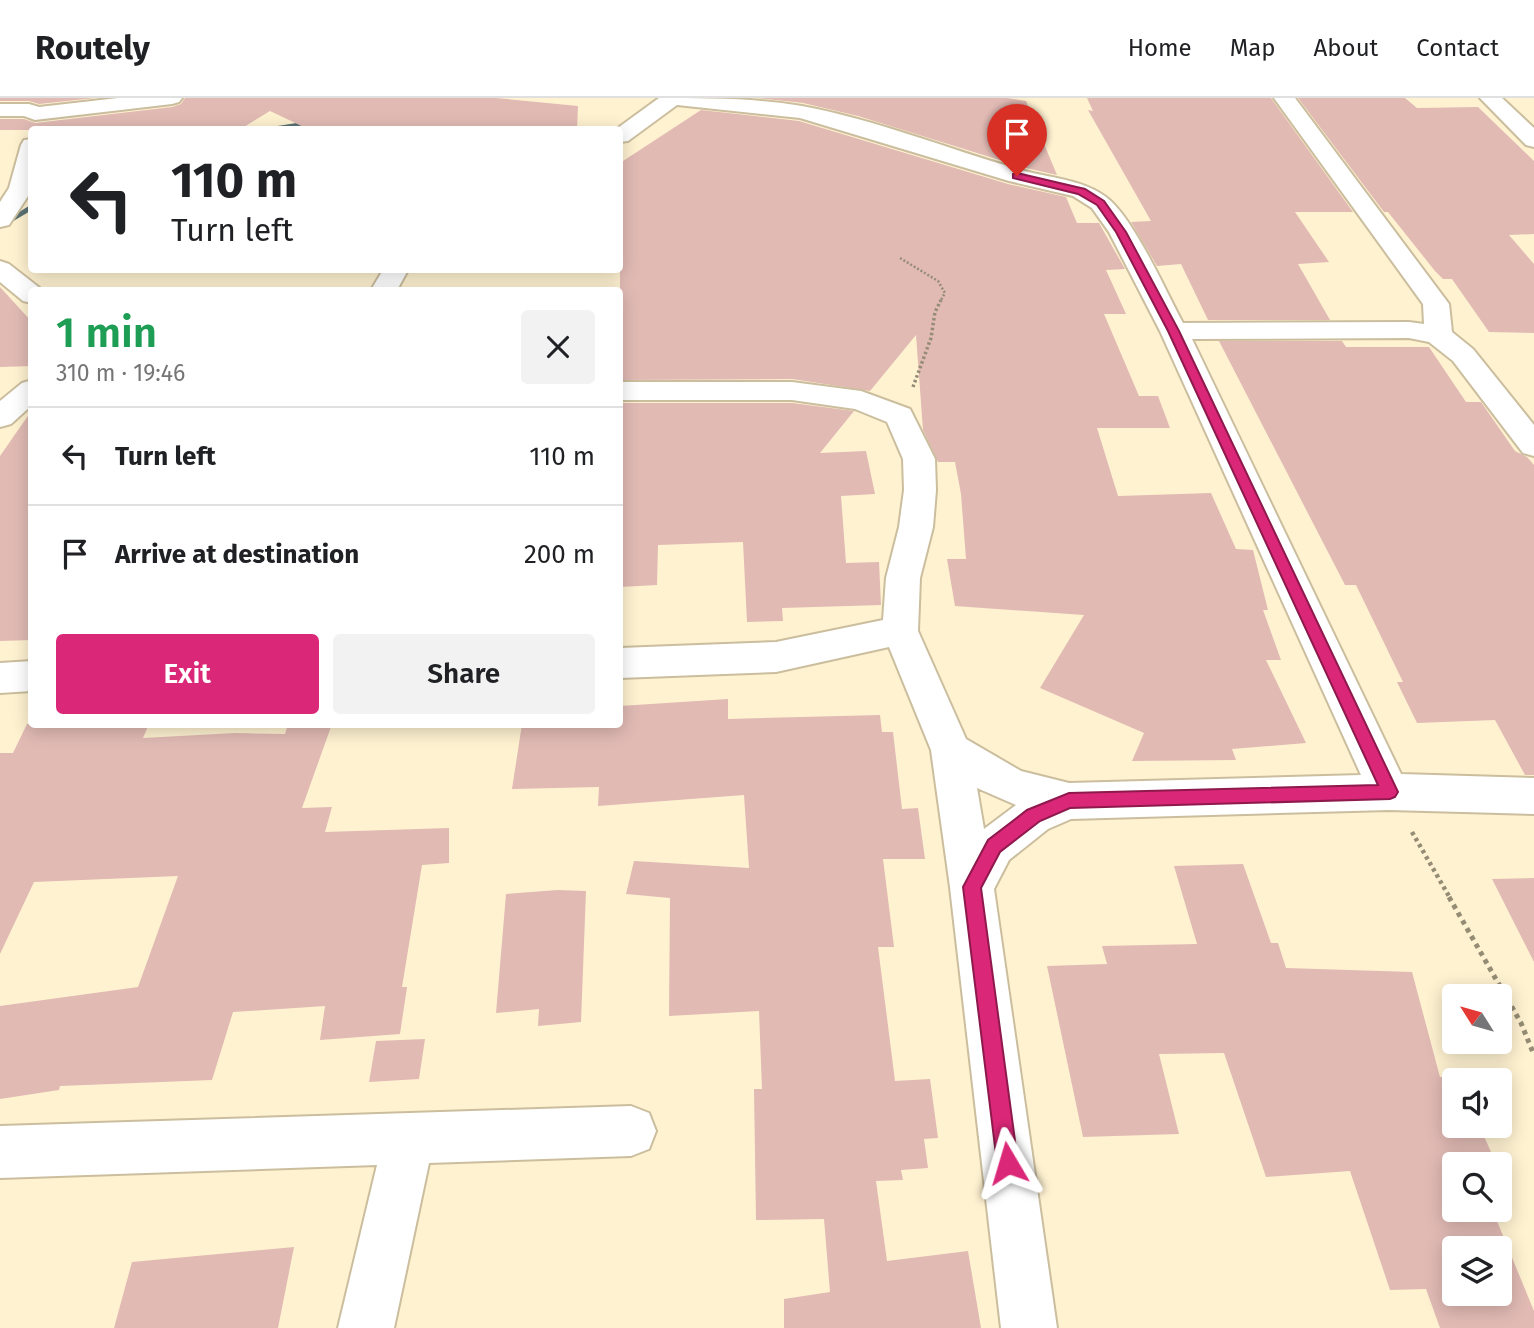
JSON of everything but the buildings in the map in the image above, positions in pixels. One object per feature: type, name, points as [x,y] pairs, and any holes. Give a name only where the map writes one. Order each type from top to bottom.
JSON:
[{"type":"street","points":[[0,110],[30,113],[134,99],[172,98]]},
{"type":"street","points":[[623,134],[673,98],[801,112],[1017,176],[1081,191],[1100,203],[1121,232],[1174,331],[1390,792]]},
{"type":"street","points":[[1284,98],[1436,304],[1438,335]]},
{"type":"street","points":[[1490,98],[1534,140]]},
{"type":"street","points":[[0,220],[21,188],[28,161]]},
{"type":"street","points":[[0,270],[28,292]]},
{"type":"street","points":[[1174,331],[1409,330],[1438,335],[1464,355],[1534,446]]},
{"type":"street","points":[[623,391],[792,391],[861,400],[899,416],[919,459],[920,490],[916,527],[903,578],[900,631],[951,750],[972,887],[1029,1328]]},
{"type":"street","points":[[0,416],[28,392]]},
{"type":"street","points":[[623,663],[776,657],[900,631]]},
{"type":"street","points":[[0,678],[28,676]]},
{"type":"street","points":[[951,750],[986,775],[1038,797],[1069,801],[1390,792],[1534,796]]},
{"type":"street","points":[[972,887],[994,846],[1034,816],[1069,801]]},
{"type":"street","points":[[0,1152],[631,1131]]},
{"type":"street","points":[[366,1328],[409,1137]]},
{"type":"path","points":[[899,416],[910,399],[930,338],[935,312],[945,293],[938,281],[900,258]]},
{"type":"path","points":[[1390,792],[1521,1023],[1534,1055]]},
{"type":"waterway","points":[[286,126],[315,122]]},
{"type":"waterway","points":[[0,227],[28,209]]},
{"type":"route","points":[[1008,1163],[972,887],[994,846],[1034,816],[1069,801],[1390,792],[1174,331],[1121,232],[1100,203],[1081,191],[1017,176]]}]
